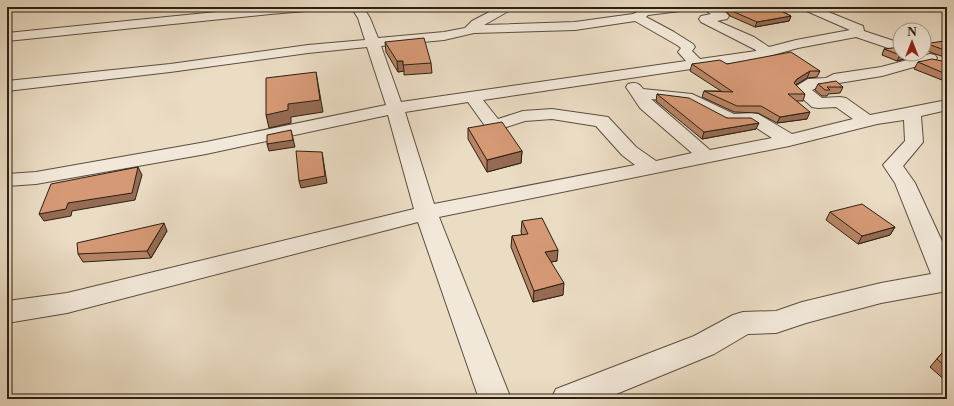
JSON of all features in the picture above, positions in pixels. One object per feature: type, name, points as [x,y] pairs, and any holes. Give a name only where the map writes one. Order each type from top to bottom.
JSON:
[{"type":"street","points":[[7,38],[270,10],[318,7]]},
{"type":"street","points":[[357,7],[364,18],[395,108],[426,214],[495,399]]},
{"type":"street","points":[[7,86],[170,68],[308,49],[444,36],[469,31],[476,24],[508,7]]},
{"type":"street","points":[[471,29],[575,26],[637,17],[645,12],[688,7]]},
{"type":"street","points":[[706,7],[723,16],[705,19],[719,28],[763,48],[763,54]]},
{"type":"street","points":[[806,7],[858,29],[857,34]]},
{"type":"street","points":[[637,17],[663,32],[676,37],[688,47],[685,52],[697,65]]},
{"type":"street","points":[[7,180],[36,178],[206,148],[395,108],[697,65],[763,54],[796,44],[857,34],[892,45]]},
{"type":"street","points":[[7,51],[17,44],[22,36]]},
{"type":"street","points":[[867,121],[840,102],[818,102],[801,90],[814,82],[828,83],[834,79],[882,71],[915,62]]},
{"type":"street","points":[[624,76],[640,93],[646,104],[706,156]]},
{"type":"street","points":[[640,93],[692,99],[731,119],[752,118],[789,140]]},
{"type":"street","points":[[472,97],[494,126],[523,116],[552,114],[602,121],[629,151],[653,168]]},
{"type":"street","points":[[7,312],[67,303],[426,214],[789,140],[867,121],[912,114],[947,105]]},
{"type":"street","points":[[567,399],[704,345],[743,323],[776,322],[802,313],[881,293],[947,281],[905,183],[894,165],[914,142],[912,114]]},
{"type":"building","points":[[729,7],[773,7],[791,16],[757,22],[732,11]]},
{"type":"building","points":[[424,38],[431,63],[403,65],[403,61],[397,61],[385,42]]},
{"type":"building","points":[[947,42],[947,51],[932,45],[932,43]]},
{"type":"building","points":[[892,48],[892,52],[884,49]]},
{"type":"building","points":[[791,52],[820,71],[810,71],[797,79],[794,83],[805,94],[788,94],[810,112],[780,117],[761,106],[737,106],[704,91],[733,92],[692,64],[720,60],[727,64]]},
{"type":"building","points":[[932,59],[947,62],[946,74],[918,62],[932,62]]},
{"type":"building","points":[[316,72],[320,100],[288,104],[288,110],[266,115],[266,78]]},
{"type":"building","points":[[836,81],[843,87],[827,87],[830,90],[825,90],[818,84]]},
{"type":"building","points":[[657,94],[689,98],[727,118],[751,118],[759,123],[704,132]]},
{"type":"building","points":[[502,122],[522,151],[487,160],[468,128]]},
{"type":"building","points":[[291,130],[293,140],[267,144],[267,135]]},
{"type":"building","points":[[296,151],[322,152],[325,176],[299,181]]},
{"type":"building","points":[[138,167],[132,193],[68,203],[66,209],[39,214],[51,184]]},
{"type":"building","points":[[862,204],[895,227],[862,236],[830,212]]},
{"type":"building","points":[[542,218],[558,250],[545,252],[564,283],[534,291],[512,236],[528,234],[522,221]]},
{"type":"building","points":[[164,223],[147,251],[78,254],[77,243]]},
{"type":"building","points":[[947,347],[947,368],[937,359]]}]
